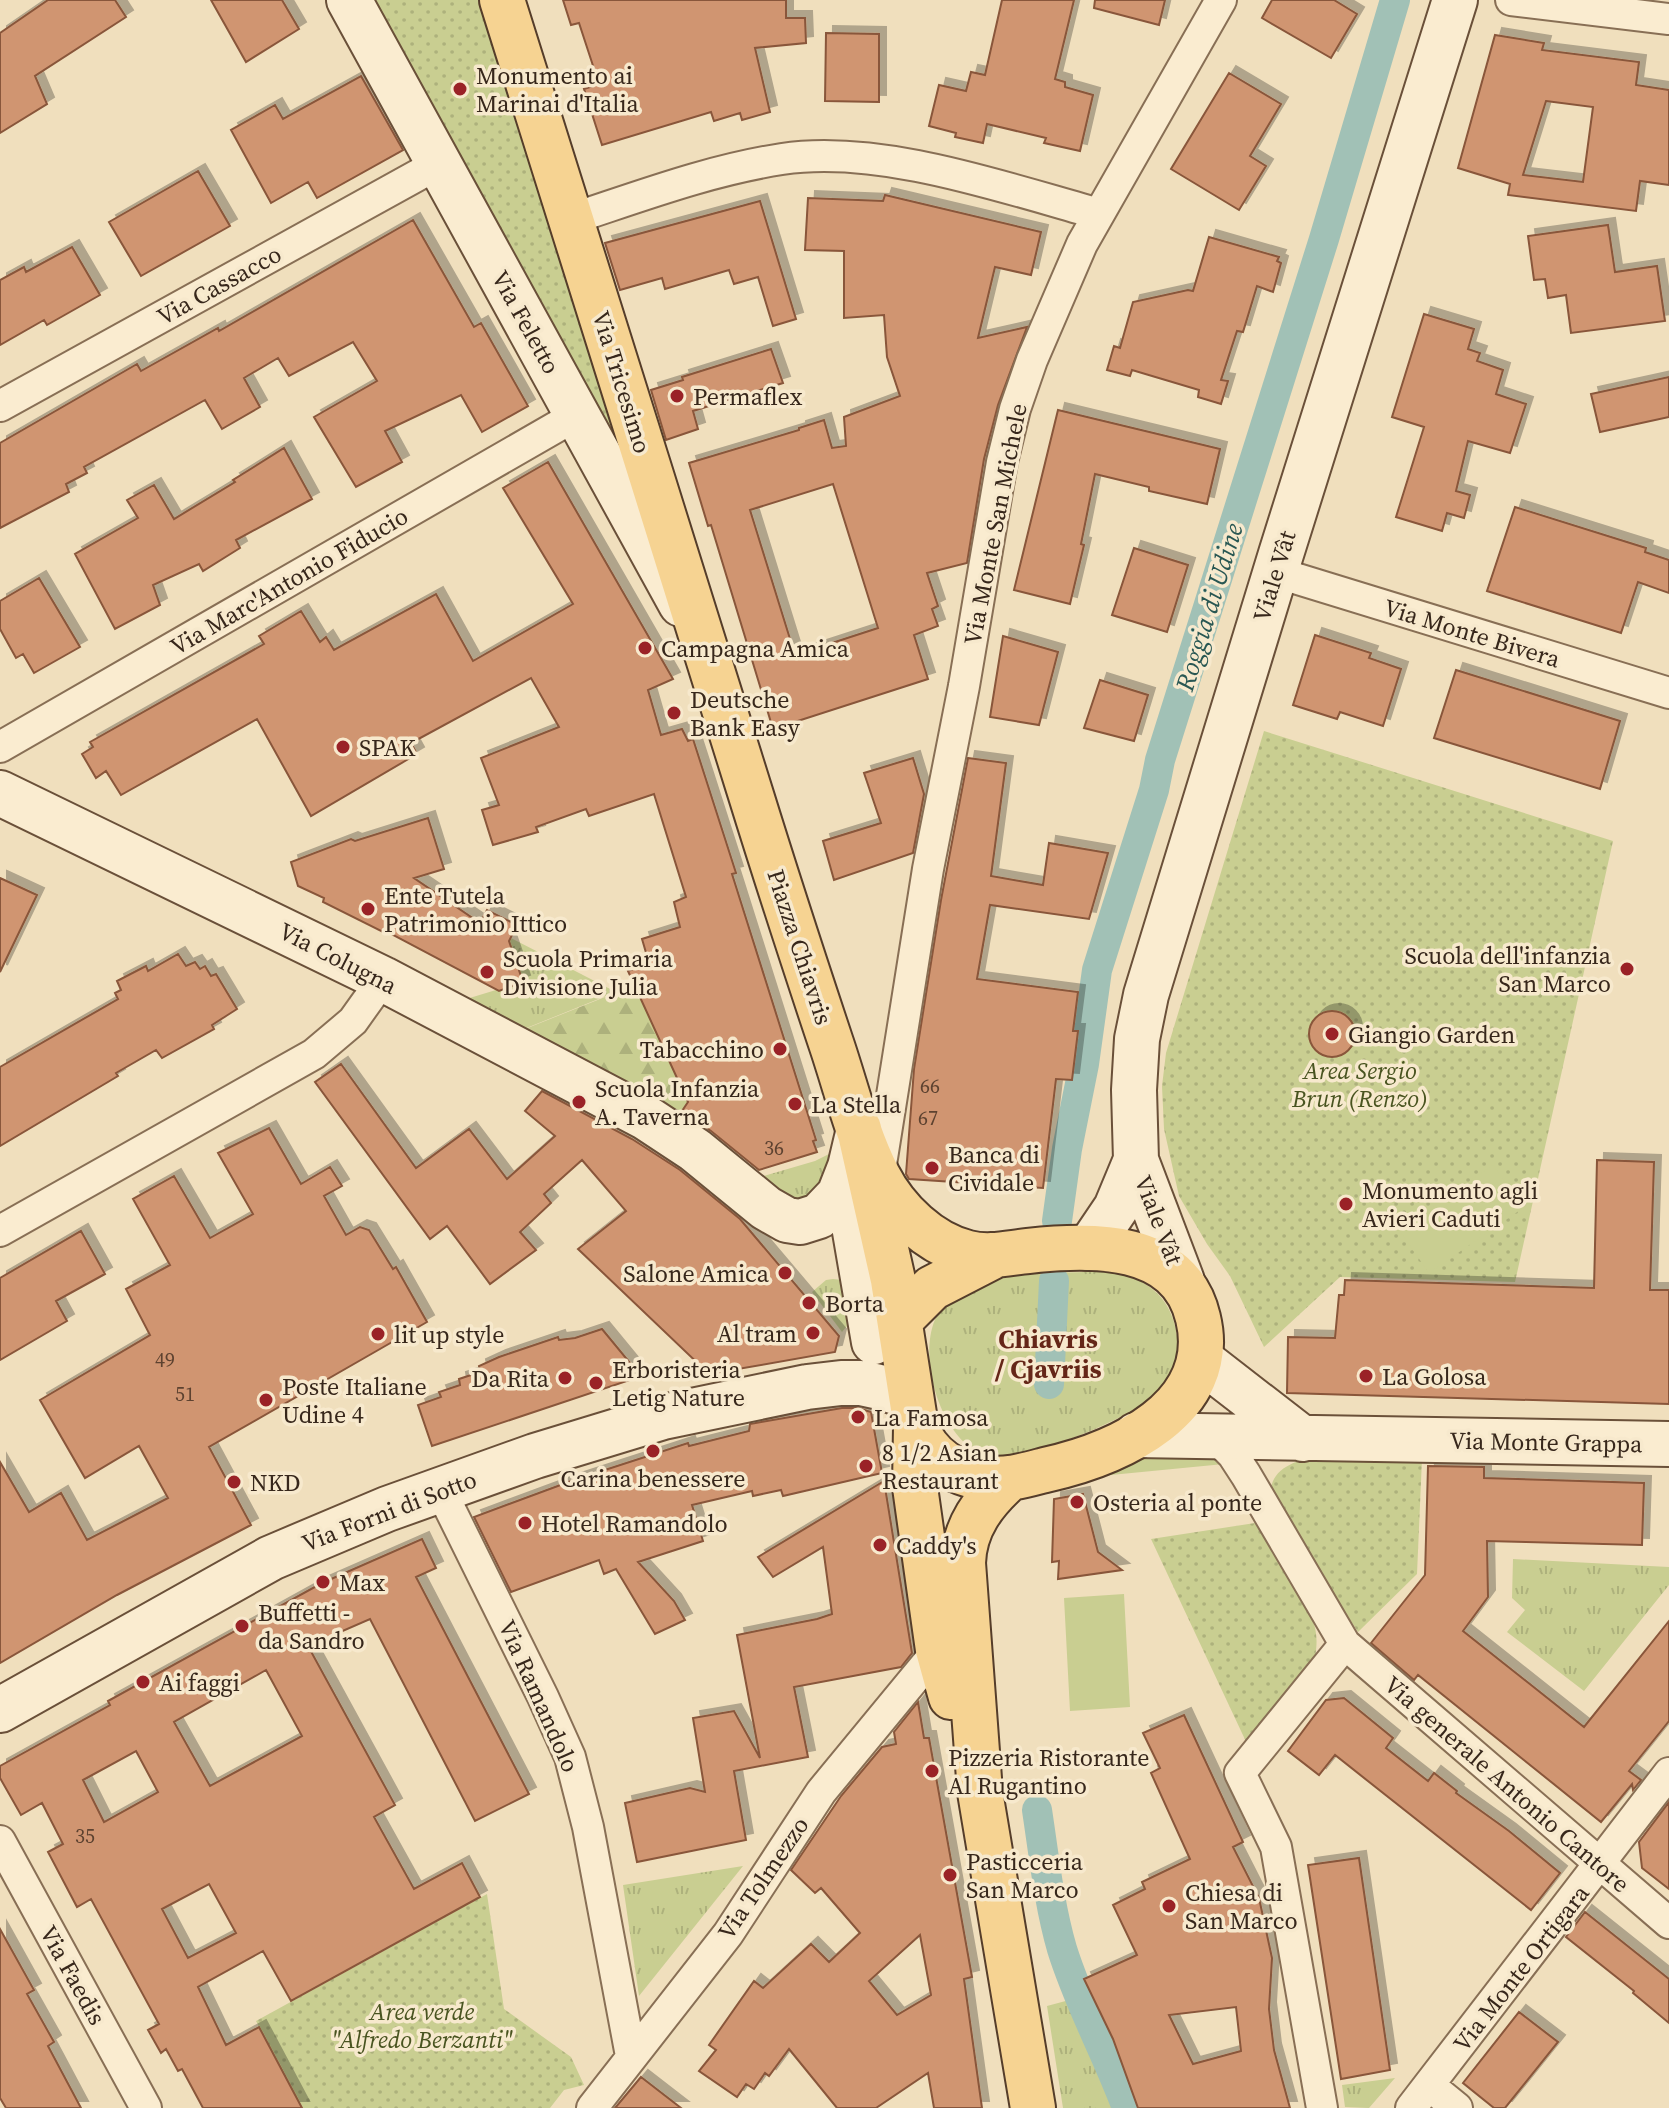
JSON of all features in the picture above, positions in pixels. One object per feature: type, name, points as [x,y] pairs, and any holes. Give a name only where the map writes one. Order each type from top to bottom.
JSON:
[{"type":"main road","name":"Via Tricesimo","points":[[502,0],[741,765]]},
{"type":"main road","name":"Piazza Chiavris","points":[[741,765],[859,1129],[887,1331],[926,1447],[944,1463],[983,1478],[1010,1478],[1098,1455],[1163,1417],[1183,1397],[1201,1360],[1203,1348],[1199,1318],[1182,1281],[1152,1259],[1122,1252],[1089,1248],[996,1255],[966,1253],[936,1240],[899,1207],[862,1178],[859,1129]]},
{"type":"main road","name":"Piazza Chiavris","points":[[887,1331],[932,1288],[996,1255]]},
{"type":"main road","name":"Piazza Chiavris","points":[[913,1412],[915,1487],[952,1648]]},
{"type":"main road","points":[[1010,1478],[989,1496],[965,1539],[952,1648],[980,1792],[1033,2108]]},
{"type":"street","name":"Via Feletto","points":[[349,0],[702,644]]},
{"type":"street","name":"Via Monte San Michele","points":[[907,996],[1002,462],[1032,360],[1082,244],[1221,0]]},
{"type":"street","name":"Viale Vât","points":[[1182,1281],[1136,1160],[1134,1090],[1137,1039],[1146,995],[1455,0]]},
{"type":"street","points":[[1511,0],[1669,19]]},
{"type":"street","points":[[571,219],[678,183],[732,169],[785,158],[836,157],[896,162],[951,173],[1099,214]]},
{"type":"street","name":"Via Cassacco","points":[[0,406],[438,164]]},
{"type":"street","name":"Via Marc'Antonio Fiducio","points":[[0,747],[577,415]]},
{"type":"street","name":"Via Monte Bivera","points":[[1275,572],[1669,693]]},
{"type":"street","name":"Via Colugna","points":[[0,793],[383,979],[670,1132]]},
{"type":"street","points":[[0,1231],[314,1054],[353,1021],[383,979]]},
{"type":"street","name":"Piazza Chiavris","points":[[887,1331],[862,1178],[907,996]]},
{"type":"street","name":"Piazza Chiavris","points":[[670,1132],[766,1208],[787,1220],[810,1221],[826,1211],[839,1195],[862,1178]]},
{"type":"street","name":"Viale Vât","points":[[1089,1248],[1116,1208],[1136,1160]]},
{"type":"street","name":"Via Forni di Sotto","points":[[807,1387],[838,1370],[887,1331]]},
{"type":"street","points":[[1201,1360],[1303,1439]]},
{"type":"street","name":"Via Forni di Sotto","points":[[0,1710],[271,1558],[341,1527],[535,1456],[663,1417],[807,1387],[841,1383],[884,1388],[913,1412]]},
{"type":"street","name":"Via Monte Grappa","points":[[1136,1435],[1669,1444]]},
{"type":"street","name":"Via generale Antonio Cantore","points":[[1215,1437],[1233,1455],[1246,1475],[1345,1644],[1669,1923]]},
{"type":"street","name":"Via Ramandolo","points":[[440,1489],[570,1757],[596,1867],[631,2056]]},
{"type":"street","points":[[1322,2108],[1276,1847],[1240,1773],[1345,1644]]},
{"type":"street","name":"Via Tolmezzo","points":[[592,2108],[728,1934],[821,1792],[952,1648]]},
{"type":"street","name":"Via Monte Ortigara","points":[[1457,2108],[1420,2097],[1669,1773]]},
{"type":"street","name":"Via Faedis","points":[[0,1841],[146,2108]]},
{"type":"green space","points":[[366,0],[481,0],[636,498]]},
{"type":"green space","name":"Area Sergio Brun (Renzo)","points":[[1264,731],[1613,841],[1515,1282],[1340,1277],[1264,1347],[1230,1276],[1179,1196],[1164,1129],[1162,1086],[1166,1053]]},
{"type":"green space","points":[[507,936],[616,992],[519,1031],[463,1000],[522,982]]},
{"type":"green space","points":[[635,985],[688,1102],[677,1118],[520,1031]]},
{"type":"green space","points":[[833,1152],[834,1172],[800,1207],[753,1179],[815,1161]]},
{"type":"green space","points":[[1493,1165],[1523,1208],[1429,1273],[1399,1230]]},
{"type":"green space","points":[[1112,1271],[1142,1282],[1158,1294],[1170,1311],[1178,1347],[1174,1370],[1165,1385],[1137,1408],[1117,1419],[1071,1439],[1029,1452],[994,1456],[982,1454],[965,1444],[951,1427],[932,1381],[929,1356],[931,1333],[938,1313],[952,1298],[988,1282],[1029,1274]]},
{"type":"green space","points":[[826,1280],[852,1281],[852,1320],[842,1332],[812,1292]]},
{"type":"green space","points":[[1203,1447],[1224,1464],[1080,1478],[1124,1459]]},
{"type":"green space","points":[[1311,1457],[1422,1459],[1417,1574],[1358,1632],[1271,1496],[1273,1480],[1282,1469]]},
{"type":"green space","points":[[1255,1523],[1309,1611],[1316,1645],[1315,1658],[1249,1748],[1151,1539]]},
{"type":"green space","points":[[1513,1559],[1669,1567],[1669,1585],[1584,1691],[1507,1632],[1525,1610],[1512,1598]]},
{"type":"green space","points":[[1124,1594],[1130,1707],[1070,1711],[1064,1598]]},
{"type":"green space","points":[[743,1866],[639,1996],[623,1885]]},
{"type":"green space","name":"Area verde \"Alfredo Berzanti\"","points":[[487,1894],[504,2009],[571,2057],[584,2085],[564,2090],[550,2108],[302,2108],[256,2021]]},
{"type":"green space","points":[[1073,1999],[1120,2108],[1063,2108],[1047,2006]]},
{"type":"green space","points":[[1395,2078],[1369,2108],[1345,2107],[1342,2085]]},
{"type":"building","points":[[48,0],[115,0],[126,17],[35,76],[47,104],[0,133],[0,33]]},
{"type":"building","points":[[211,0],[282,0],[299,29],[246,62]]},
{"type":"building","points":[[563,0],[786,0],[786,18],[805,18],[806,43],[755,48],[770,112],[742,120],[740,113],[714,121],[711,112],[602,145],[584,89],[599,84],[579,23],[571,25]]},
{"type":"building","points":[[1002,0],[1074,0],[1055,79],[1065,82],[1065,87],[1093,95],[1080,151],[1044,143],[1046,138],[987,124],[983,143],[955,137],[956,133],[929,126],[939,85],[966,91],[971,72],[985,75]]},
{"type":"building","points":[[1095,0],[1165,0],[1159,25],[1094,8]]},
{"type":"building","points":[[1272,0],[1334,0],[1357,14],[1331,58],[1262,18]]},
{"type":"building","points":[[826,33],[879,34],[879,102],[825,101]]},
{"type":"building","points":[[1495,35],[1544,43],[1542,50],[1639,62],[1636,85],[1669,90],[1669,185],[1640,181],[1636,211],[1508,195],[1510,184],[1458,168]],"holes":[[[1546,101],[1593,107],[1583,182],[1523,175]]]},
{"type":"building","points":[[1229,73],[1281,104],[1250,156],[1266,166],[1239,210],[1171,169]]},
{"type":"building","points":[[361,76],[403,150],[317,198],[308,182],[271,203],[231,130],[275,105],[283,119]]},
{"type":"building","points":[[198,171],[230,226],[141,276],[109,222]]},
{"type":"building","points":[[885,195],[1041,232],[1031,275],[995,267],[978,338],[1027,327],[998,405],[984,459],[967,563],[927,573],[938,606],[932,609],[938,626],[914,635],[928,679],[773,729],[689,463],[824,420],[832,448],[846,446],[844,417],[900,396],[887,357],[884,315],[844,318],[844,251],[805,250],[808,198],[883,201]],"holes":[[[833,484],[878,628],[795,655],[750,510]]]},
{"type":"building","points":[[760,201],[796,319],[773,326],[758,277],[734,284],[729,270],[665,289],[662,278],[620,290],[605,243]]},
{"type":"building","points":[[413,220],[474,327],[481,323],[528,406],[482,432],[461,395],[385,431],[402,462],[356,487],[314,417],[377,381],[353,342],[289,376],[278,358],[244,378],[260,407],[222,429],[205,400],[84,467],[87,473],[66,484],[69,492],[0,528],[0,443],[137,364],[141,371],[218,328],[219,331]]},
{"type":"building","points":[[1608,225],[1615,272],[1657,266],[1665,321],[1571,333],[1566,295],[1548,298],[1545,279],[1534,280],[1528,236]]},
{"type":"building","points":[[1209,237],[1279,257],[1277,261],[1281,263],[1273,292],[1257,286],[1243,332],[1237,331],[1221,380],[1228,381],[1221,404],[1198,397],[1199,390],[1132,370],[1130,376],[1107,370],[1114,346],[1120,348],[1133,302],[1193,291]]},
{"type":"building","points":[[72,247],[100,295],[47,325],[44,320],[0,345],[0,280],[24,267],[26,272]]},
{"type":"building","points":[[1424,314],[1474,329],[1468,349],[1480,353],[1477,361],[1503,370],[1496,394],[1526,404],[1510,453],[1468,441],[1456,491],[1470,495],[1464,518],[1447,513],[1442,531],[1396,517],[1424,427],[1392,417]]},
{"type":"building","points":[[771,349],[783,383],[693,411],[698,429],[666,440],[651,390]]},
{"type":"building","points":[[1669,377],[1669,417],[1600,432],[1591,394]]},
{"type":"building","points":[[1058,410],[1220,449],[1207,504],[1149,491],[1149,487],[1095,474],[1081,544],[1084,545],[1070,604],[1014,590]]},
{"type":"building","points":[[284,448],[312,499],[236,540],[240,548],[203,571],[199,564],[153,585],[160,605],[115,629],[75,554],[138,518],[127,500],[154,485],[174,519]]},
{"type":"building","points":[[548,462],[673,679],[648,690],[661,735],[682,729],[688,741],[693,739],[736,873],[732,874],[816,1140],[813,1141],[817,1152],[759,1170],[682,1111],[688,1102],[628,971],[649,963],[642,939],[680,927],[674,902],[686,897],[654,794],[589,816],[586,809],[536,827],[538,832],[493,845],[482,810],[499,805],[481,758],[559,727],[531,678],[411,743],[417,754],[311,816],[257,719],[121,795],[106,771],[96,778],[82,754],[93,747],[90,742],[264,644],[259,636],[301,611],[320,642],[326,637],[334,650],[436,594],[473,661],[573,604],[503,488]]},
{"type":"building","points":[[1515,507],[1646,548],[1645,552],[1669,560],[1669,593],[1638,582],[1621,633],[1487,591]]},
{"type":"building","points":[[1134,548],[1188,565],[1167,632],[1112,615]]},
{"type":"building","points":[[39,578],[80,647],[34,673],[23,654],[16,658],[0,629],[0,601]]},
{"type":"building","points":[[1315,635],[1371,653],[1369,658],[1401,669],[1383,726],[1340,712],[1337,719],[1293,705]]},
{"type":"building","points":[[1003,636],[1058,652],[1039,725],[990,717]]},
{"type":"building","points":[[1456,670],[1620,721],[1600,789],[1434,738]]},
{"type":"building","points":[[1100,680],[1148,695],[1134,741],[1084,728]]},
{"type":"building","points":[[913,758],[924,794],[913,853],[834,880],[823,841],[881,823],[864,773]]},
{"type":"building","points":[[968,758],[1006,763],[991,876],[1043,885],[1049,843],[1108,853],[1089,919],[990,905],[977,979],[1078,992],[1073,1031],[1078,1031],[1072,1080],[1056,1079],[1043,1188],[909,1179],[906,1174],[914,1069]]},
{"type":"building","points":[[428,818],[444,869],[414,878],[480,923],[487,910],[517,925],[509,941],[523,982],[499,991],[384,930],[323,902],[324,898],[298,886],[291,862],[351,839],[355,841]]},
{"type":"building","points":[[0,878],[37,895],[0,972]]},
{"type":"building","points":[[178,954],[186,966],[195,962],[200,969],[205,966],[211,976],[216,974],[237,1009],[212,1025],[214,1029],[162,1058],[156,1050],[0,1146],[0,1067],[118,999],[115,993],[121,990],[117,981],[146,966],[148,971]]},
{"type":"building","name":"Giangio Garden","points":[[1332,1011],[1348,1018],[1355,1034],[1348,1050],[1332,1057],[1316,1050],[1309,1034],[1316,1018]]},
{"type":"building","points":[[341,1064],[416,1168],[469,1129],[507,1179],[555,1136],[525,1111],[542,1091],[632,1139],[680,1170],[740,1219],[839,1336],[835,1352],[709,1374],[578,1249],[626,1211],[582,1160],[544,1194],[551,1203],[520,1232],[536,1250],[490,1284],[447,1226],[430,1239],[315,1082]]},
{"type":"building","points":[[269,1128],[301,1184],[330,1167],[342,1186],[324,1196],[346,1235],[360,1227],[369,1230],[393,1269],[396,1267],[427,1322],[209,1447],[251,1525],[117,1595],[0,1663],[0,1462],[29,1512],[61,1493],[87,1540],[168,1498],[139,1446],[85,1478],[40,1400],[150,1335],[126,1289],[170,1265],[133,1199],[174,1176],[210,1238],[253,1214],[218,1153]]},
{"type":"building","points":[[1597,1160],[1654,1162],[1650,1290],[1669,1290],[1669,1404],[1287,1393],[1288,1337],[1335,1338],[1339,1295],[1344,1295],[1345,1280],[1594,1288]]},
{"type":"building","points":[[81,1231],[105,1274],[56,1301],[67,1321],[0,1360],[0,1278]]},
{"type":"building","points":[[602,1329],[635,1369],[630,1372],[633,1379],[432,1446],[418,1405],[441,1397],[439,1392],[460,1385],[459,1379],[480,1372],[479,1366],[499,1357],[558,1337],[559,1340],[575,1338]]},
{"type":"building","points":[[842,1408],[871,1412],[882,1473],[783,1496],[781,1490],[753,1496],[752,1491],[692,1505],[703,1541],[638,1562],[674,1601],[685,1620],[655,1634],[616,1569],[604,1574],[599,1560],[511,1592],[474,1517],[688,1443],[689,1446],[749,1431],[750,1424]]},
{"type":"building","points":[[1428,1466],[1484,1467],[1484,1478],[1644,1483],[1642,1545],[1487,1541],[1488,1597],[1463,1631],[1584,1727],[1669,1621],[1669,1721],[1629,1771],[1641,1780],[1633,1790],[1632,1784],[1601,1822],[1418,1675],[1414,1680],[1371,1643],[1425,1575]]},
{"type":"building","points":[[884,1481],[912,1653],[901,1667],[794,1687],[808,1757],[734,1771],[746,1840],[637,1862],[625,1803],[690,1788],[705,1792],[693,1718],[734,1711],[760,1758],[737,1635],[832,1614],[823,1547],[773,1577],[758,1557]]},
{"type":"building","points":[[1083,1494],[1098,1552],[1122,1570],[1058,1579],[1059,1561],[1052,1562],[1054,1499]]},
{"type":"building","points":[[422,1539],[436,1568],[416,1577],[529,1794],[475,1821],[370,1619],[308,1646],[395,1805],[374,1817],[414,1889],[462,1863],[480,1897],[291,2001],[263,1951],[198,1987],[226,2045],[259,2027],[302,2108],[203,2108],[182,2069],[178,2071],[166,2049],[161,2053],[148,2030],[159,2024],[91,1899],[77,1907],[48,1852],[63,1844],[42,1803],[21,1815],[0,1778],[0,1766],[110,1705],[108,1701],[322,1583]],"holes":[[[266,1670],[302,1736],[210,1786],[174,1722]],[[136,1751],[158,1792],[104,1822],[83,1780]],[[209,1884],[236,1933],[188,1958],[162,1909]]]},
{"type":"building","points":[[1344,1698],[1393,1738],[1386,1748],[1428,1781],[1434,1773],[1560,1873],[1531,1910],[1335,1755],[1319,1775],[1288,1751],[1326,1700]]},
{"type":"building","points":[[918,1702],[924,1738],[929,1738],[972,1977],[964,1979],[982,2108],[934,2108],[928,2073],[876,2108],[837,2108],[789,2049],[769,2076],[765,2073],[754,2089],[746,2084],[737,2097],[699,2071],[716,2050],[709,2045],[754,1981],[763,1988],[811,1944],[829,1962],[860,1933],[821,1888],[815,1893],[791,1870],[841,1796],[882,1747],[896,1744],[894,1732]],"holes":[[[920,1935],[931,1995],[897,2015],[869,1981]]]},
{"type":"building","points":[[1184,1715],[1243,1842],[1233,1847],[1259,1898],[1272,1958],[1269,2009],[1274,2050],[1290,2108],[1138,2108],[1113,2039],[1084,1979],[1137,1955],[1113,1905],[1145,1889],[1142,1882],[1190,1859],[1151,1773],[1160,1768],[1143,1733]],"holes":[[[1236,2007],[1241,2051],[1193,2064],[1169,2015]]]},
{"type":"building","points":[[1669,1802],[1669,1889],[1642,1868],[1639,1842]]},
{"type":"building","points":[[1359,1858],[1390,2070],[1341,2079],[1308,1865]]},
{"type":"building","points":[[1585,1912],[1669,1979],[1669,2023],[1566,1937]]},
{"type":"building","points":[[0,1929],[34,1990],[27,1994],[54,2042],[48,2046],[81,2108],[6,2108],[0,2098]]},
{"type":"building","points":[[1519,2012],[1558,2042],[1505,2108],[1494,2108],[1463,2083]]},
{"type":"building","points":[[641,2077],[681,2108],[615,2108]]},
{"type":"waterway","name":"Roggia di Udine","points":[[1057,1221],[1097,970],[1395,0]]},
{"type":"waterway","name":"Roggia di Udine","points":[[1049,1384],[1054,1281]]},
{"type":"waterway","name":"Roggia di Udine","points":[[1037,1810],[1050,1897],[1062,1949],[1127,2108]]},
{"type":"place","name":"Monumento ai Marinai d'Italia","points":[[460,89]]},
{"type":"place","name":"Permaflex","points":[[677,396]]},
{"type":"place","name":"Campagna Amica","points":[[645,648]]},
{"type":"place","name":"Deutsche Bank Easy","points":[[674,713]]},
{"type":"place","name":"SPAK","points":[[343,747]]},
{"type":"place","name":"Ente Tutela Patrimonio Ittico","points":[[368,909]]},
{"type":"place","name":"Scuola dell'infanzia San Marco","points":[[1627,969]]},
{"type":"place","name":"Scuola Primaria Divisione Julia","points":[[487,972]]},
{"type":"place","name":"Giangio Garden","points":[[1332,1034]]},
{"type":"place","name":"Tabacchino","points":[[780,1049]]},
{"type":"place","name":"Scuola Infanzia A. Taverna","points":[[579,1102]]},
{"type":"place","name":"La Stella","points":[[795,1104]]},
{"type":"place","name":"Banca di Cividale","points":[[932,1168]]},
{"type":"place","name":"Monumento agli Avieri Caduti","points":[[1346,1204]]},
{"type":"place","name":"Salone Amica","points":[[785,1273]]},
{"type":"place","name":"Borta","points":[[809,1303]]},
{"type":"place","name":"Al tram","points":[[813,1333]]},
{"type":"place","name":"lit up style","points":[[378,1334]]},
{"type":"place","name":"La Golosa","points":[[1366,1376]]},
{"type":"place","name":"Da Rita","points":[[565,1378]]},
{"type":"place","name":"Erboristeria Letig Nature","points":[[596,1383]]},
{"type":"place","name":"Poste Italiane Udine 4","points":[[266,1400]]},
{"type":"place","name":"La Famosa","points":[[858,1417]]},
{"type":"place","name":"Carina benessere","points":[[653,1451]]},
{"type":"place","name":"8 1/2 Asian Restaurant","points":[[866,1466]]},
{"type":"place","name":"NKD","points":[[234,1482]]},
{"type":"place","name":"Osteria al ponte","points":[[1077,1502]]},
{"type":"place","name":"Hotel Ramandolo","points":[[525,1523]]},
{"type":"place","name":"Caddy's","points":[[880,1545]]},
{"type":"place","name":"Max","points":[[323,1582]]},
{"type":"place","name":"Buffetti - da Sandro","points":[[242,1626]]},
{"type":"place","name":"Ai faggi","points":[[143,1682]]},
{"type":"place","name":"Pizzeria Ristorante Al Rugantino","points":[[932,1771]]},
{"type":"place","name":"Pasticceria San Marco","points":[[950,1875]]},
{"type":"place","name":"Chiesa di San Marco","points":[[1169,1906]]},
{"type":"district","name":"Chiavris / Cjavriis","points":[[1048,1354]]}]
